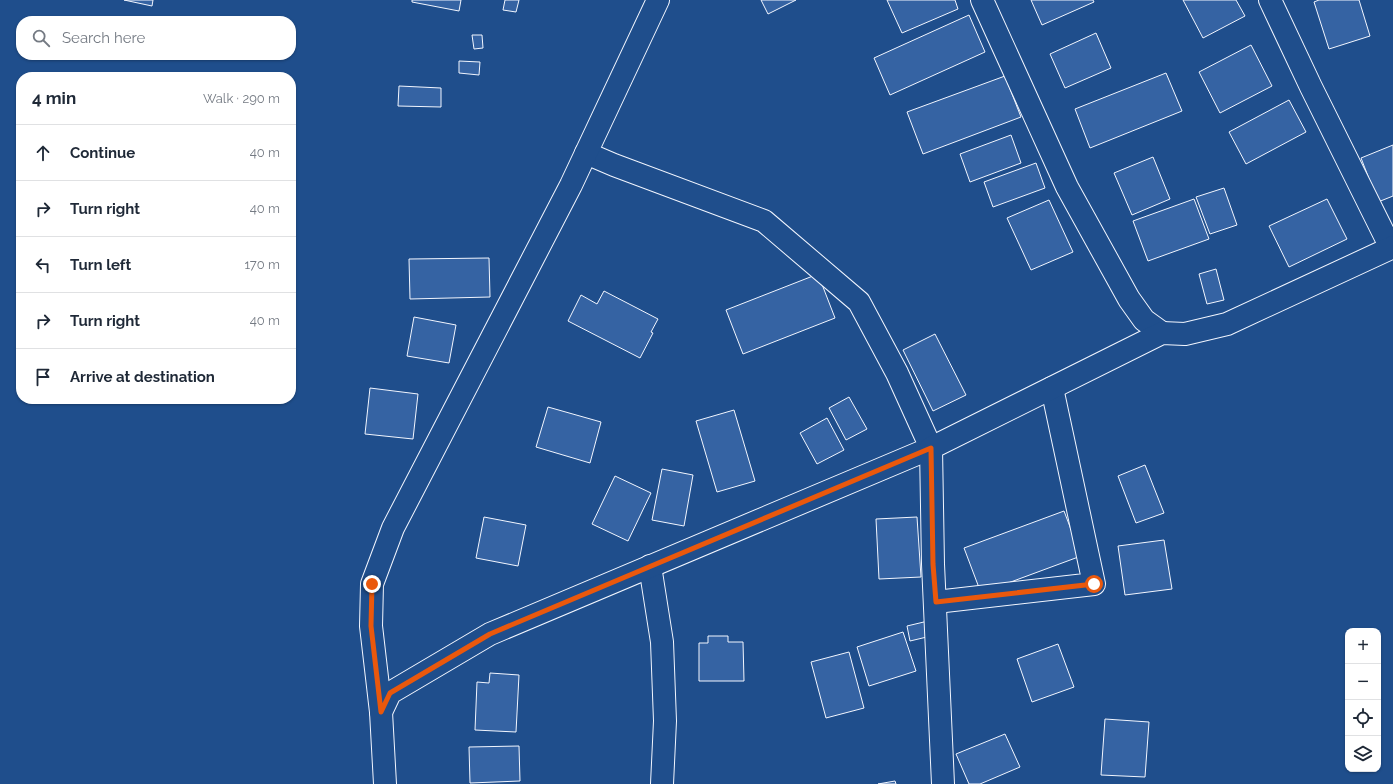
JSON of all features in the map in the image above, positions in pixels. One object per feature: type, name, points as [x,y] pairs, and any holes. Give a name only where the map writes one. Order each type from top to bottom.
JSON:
[{"type":"street","points":[[385,784],[381,712],[371,626],[372,584],[393,528],[571,185],[658,0]]},
{"type":"street","points":[[982,0],[1067,187],[1130,299],[1144,320],[1162,333]]},
{"type":"street","points":[[381,712],[390,693],[490,634],[931,448],[1162,333],[1185,334],[1227,324],[1392,248],[1311,87],[1270,0]]},
{"type":"street","points":[[586,153],[614,165],[764,221],[859,302],[897,372],[931,448],[933,564],[936,602],[943,784]]},
{"type":"street","points":[[936,602],[1094,584],[1052,388]]},
{"type":"street","points":[[650,566],[662,642],[665,721],[662,784]]},
{"type":"building","points":[[124,0],[153,0],[152,6]]},
{"type":"building","points":[[412,0],[461,0],[459,11],[412,2]]},
{"type":"building","points":[[505,0],[519,0],[516,12],[503,10]]},
{"type":"building","points":[[761,0],[796,0],[768,14]]},
{"type":"building","points":[[887,0],[955,0],[958,9],[902,33]]},
{"type":"building","points":[[1031,0],[1093,0],[1094,2],[1042,25]]},
{"type":"building","points":[[1183,0],[1236,0],[1245,16],[1203,38]]},
{"type":"building","points":[[1319,0],[1359,0],[1370,36],[1329,49],[1314,2]]},
{"type":"building","points":[[969,15],[985,52],[890,95],[874,58]]},
{"type":"building","points":[[1096,33],[1111,68],[1065,88],[1050,54]]},
{"type":"building","points":[[472,35],[482,35],[483,48],[474,49]]},
{"type":"building","points":[[1251,45],[1272,86],[1220,113],[1199,72]]},
{"type":"building","points":[[459,61],[480,62],[479,75],[459,73]]},
{"type":"building","points":[[1166,73],[1182,111],[1090,148],[1075,109]]},
{"type":"building","points":[[1005,76],[1021,117],[923,154],[907,112]]},
{"type":"building","points":[[399,86],[441,88],[441,107],[398,106]]},
{"type":"building","points":[[1289,100],[1306,132],[1246,164],[1229,132]]},
{"type":"building","points":[[1011,135],[1021,163],[970,182],[960,154]]},
{"type":"building","points":[[1393,145],[1393,196],[1378,202],[1361,158]]},
{"type":"building","points":[[1153,157],[1170,199],[1132,215],[1114,173]]},
{"type":"building","points":[[1036,163],[1045,188],[993,207],[984,182]]},
{"type":"building","points":[[1224,188],[1237,225],[1210,234],[1196,197]]},
{"type":"building","points":[[1194,199],[1209,239],[1148,261],[1133,221]]},
{"type":"building","points":[[1327,199],[1347,239],[1289,267],[1269,226]]},
{"type":"building","points":[[1049,200],[1073,252],[1031,270],[1007,218]]},
{"type":"building","points":[[489,258],[490,297],[410,299],[409,259]]},
{"type":"building","points":[[1216,269],[1224,300],[1207,304],[1199,274]]},
{"type":"building","points":[[818,274],[835,318],[743,354],[726,310]]},
{"type":"building","points":[[604,291],[658,319],[651,332],[653,333],[640,358],[568,321],[581,295],[597,304]]},
{"type":"building","points":[[414,317],[456,325],[449,363],[407,356]]},
{"type":"building","points":[[935,334],[966,395],[933,411],[903,350]]},
{"type":"building","points":[[370,388],[418,394],[413,439],[365,434]]},
{"type":"building","points":[[849,397],[867,429],[846,440],[829,408]]},
{"type":"building","points":[[548,407],[601,422],[590,463],[536,447]]},
{"type":"building","points":[[734,410],[755,481],[717,492],[696,421]]},
{"type":"building","points":[[827,418],[844,450],[817,464],[800,433]]},
{"type":"building","points":[[1145,465],[1164,513],[1136,523],[1118,476]]},
{"type":"building","points":[[662,469],[693,475],[684,526],[652,520]]},
{"type":"building","points":[[615,476],[651,493],[628,541],[592,524]]},
{"type":"building","points":[[1064,511],[1081,556],[981,593],[964,548]]},
{"type":"building","points":[[484,517],[526,525],[518,566],[476,558]]},
{"type":"building","points":[[917,517],[921,577],[879,579],[876,519]]},
{"type":"building","points":[[1164,540],[1172,589],[1125,595],[1118,546]]},
{"type":"building","points":[[928,621],[931,636],[910,641],[907,626]]},
{"type":"building","points":[[903,632],[916,671],[869,686],[857,647]]},
{"type":"building","points":[[708,636],[728,636],[728,642],[743,642],[744,681],[699,681],[699,643],[708,643]]},
{"type":"building","points":[[1058,644],[1074,687],[1032,702],[1017,659]]},
{"type":"building","points":[[849,652],[864,708],[826,718],[811,662]]},
{"type":"building","points":[[490,673],[519,675],[516,732],[475,730],[477,682],[489,683]]},
{"type":"building","points":[[1105,719],[1149,722],[1145,777],[1101,775]]},
{"type":"building","points":[[1005,734],[1020,767],[980,784],[969,784],[956,754]]},
{"type":"building","points":[[519,746],[520,781],[470,783],[469,747]]},
{"type":"building","points":[[895,781],[896,784],[878,784]]},
{"type":"route","points":[[372,584],[371,626],[381,712],[390,693],[490,634],[931,448],[933,564],[936,602],[1094,584]]}]
